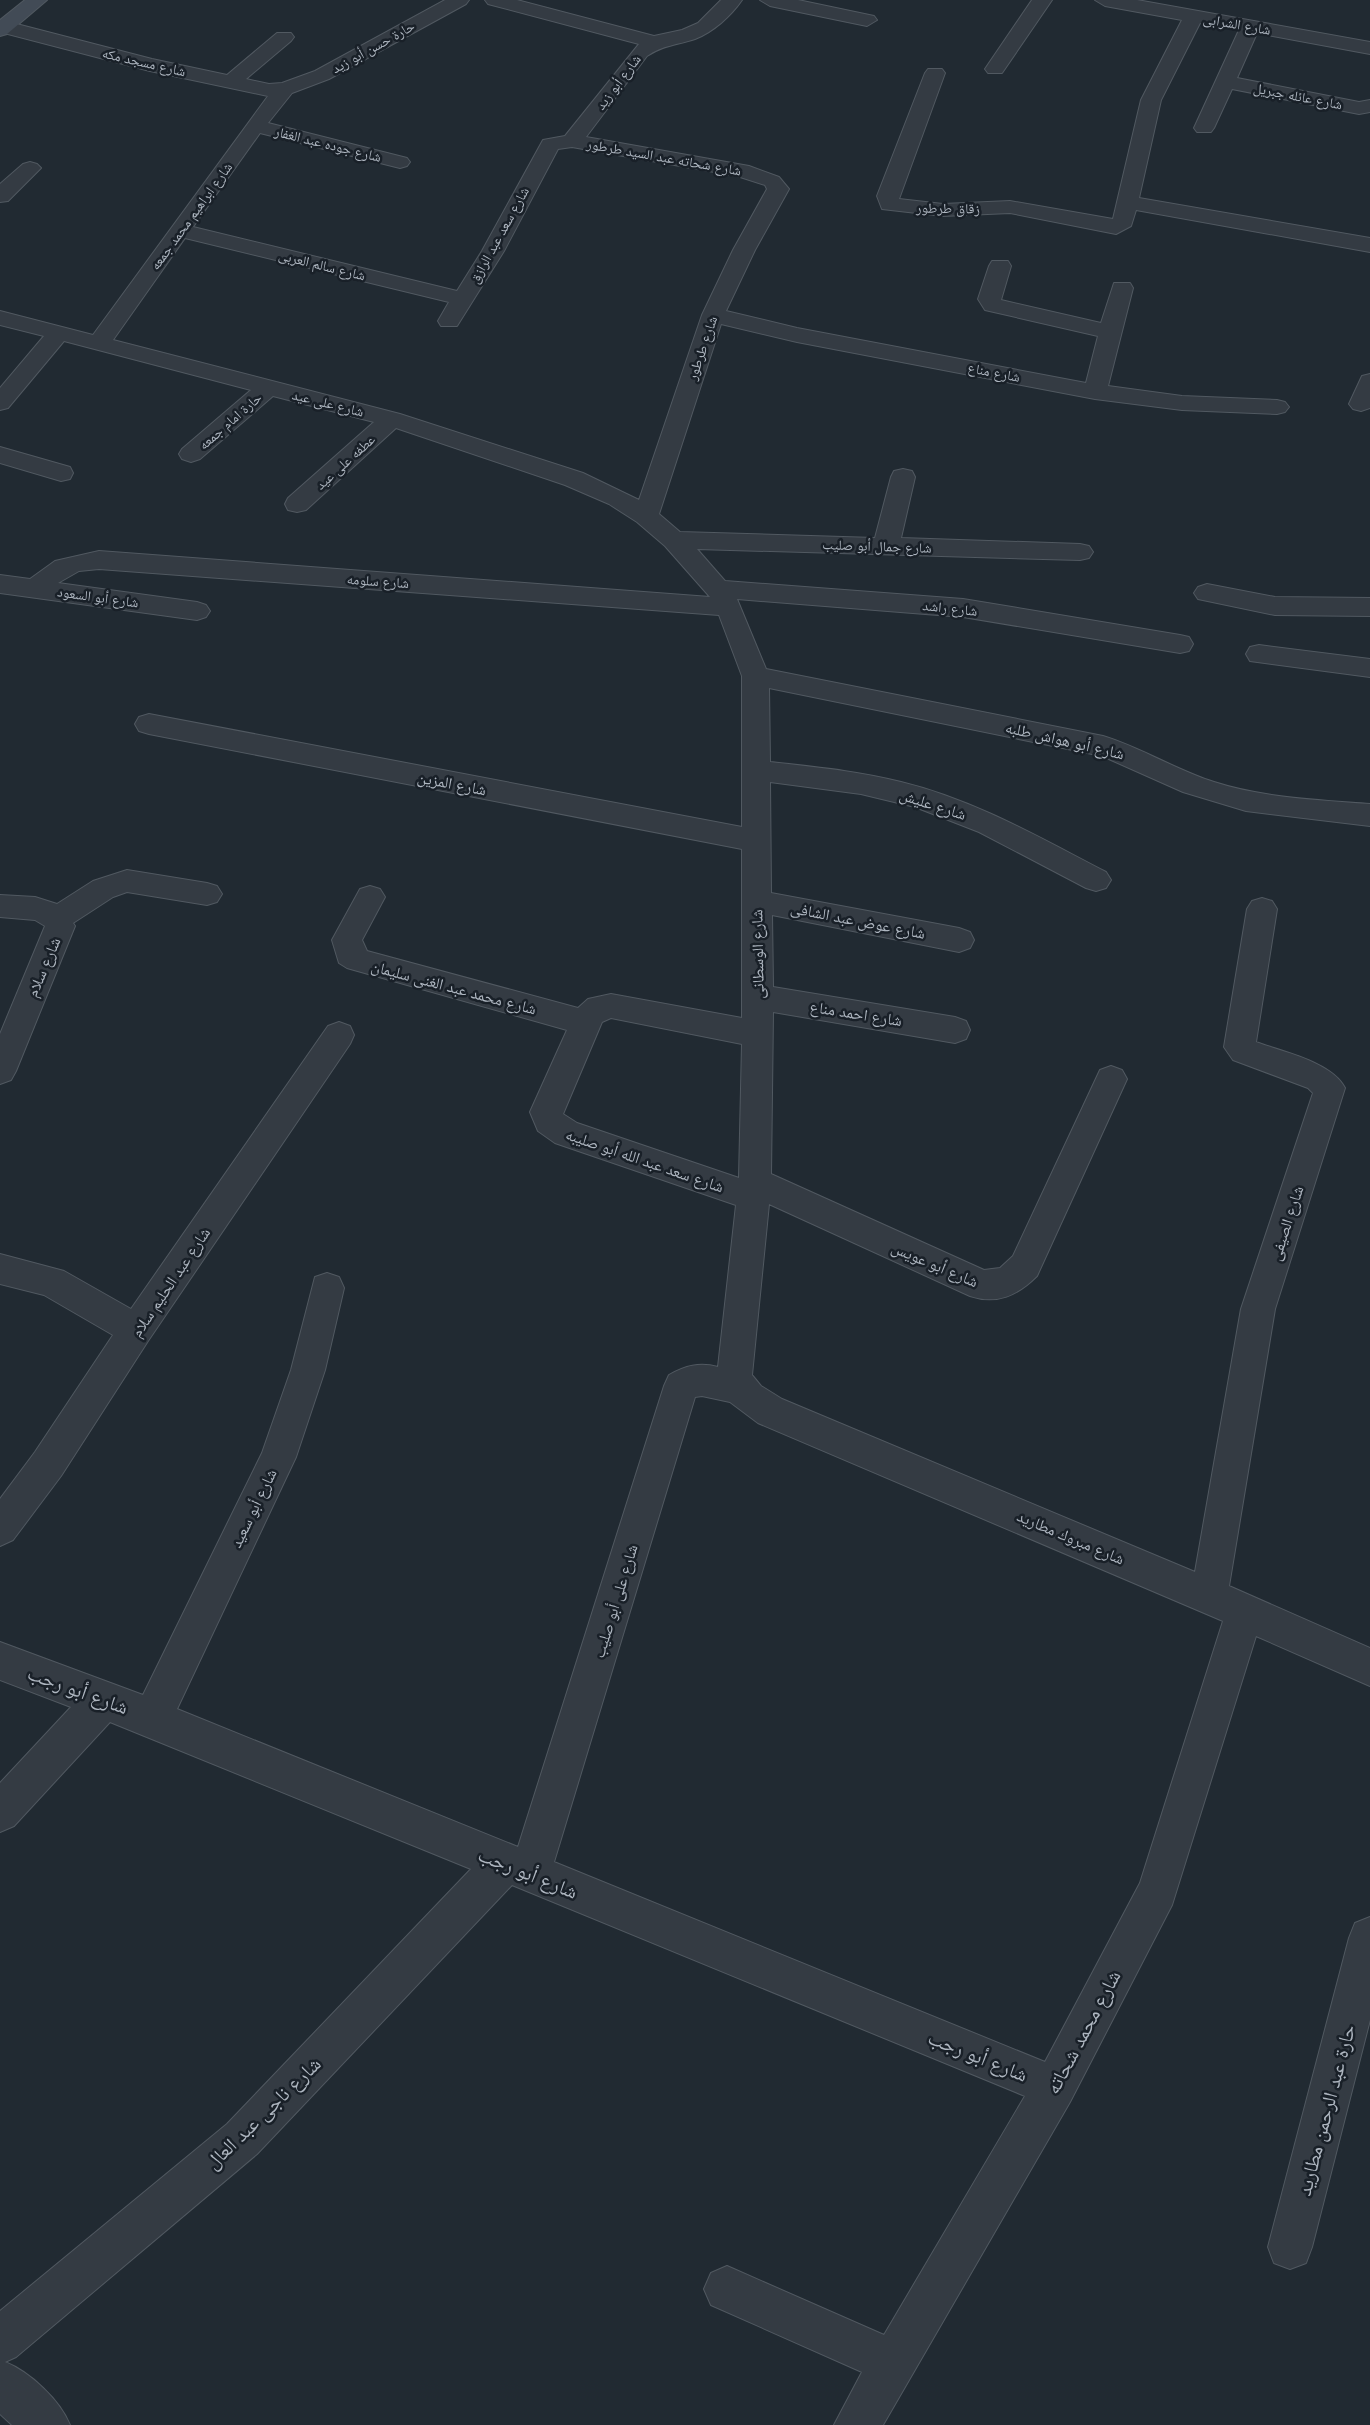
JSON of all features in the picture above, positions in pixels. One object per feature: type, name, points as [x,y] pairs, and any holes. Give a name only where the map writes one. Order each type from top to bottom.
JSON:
[{"type":"main road","points":[[2,29],[37,0]]},
{"type":"street","name":"حارة حسن أبو زيد","points":[[285,89],[322,75],[459,0]]},
{"type":"street","points":[[495,0],[654,42]]},
{"type":"street","name":"شارع أبو زيد","points":[[572,141],[640,52],[654,42],[688,35],[705,27],[732,0]]},
{"type":"street","points":[[770,0],[867,20]]},
{"type":"street","points":[[995,69],[1042,0]]},
{"type":"street","name":"شارع الشرابى","points":[[1105,0],[1370,48]]},
{"type":"street","name":"زقاق طرطور","points":[[935,73],[888,196],[890,204],[943,210],[1010,207],[1109,227],[1123,221],[1151,100],[1194,16]]},
{"type":"street","points":[[1204,128],[1251,26]]},
{"type":"street","name":"شارع مسجد مكه","points":[[2,29],[150,65],[269,90],[285,89]]},
{"type":"street","points":[[232,81],[284,37]]},
{"type":"street","name":"شارع عائله جبريل","points":[[1225,82],[1359,108],[1370,106]]},
{"type":"street","name":"شارع ابراهيم محمد جمعه","points":[[98,344],[285,89]]},
{"type":"street","name":"شارع جوده عبد الغفار","points":[[256,126],[400,162]]},
{"type":"street","name":"شارع شحاته عبد السيد طرطور","points":[[548,148],[556,141],[572,141],[742,170],[772,181],[778,189]]},
{"type":"street","name":"شارع سعد عبد الرازق","points":[[449,321],[493,251],[548,148]]},
{"type":"street","points":[[0,196],[30,168]]},
{"type":"street","name":"شارع طرطور","points":[[646,516],[713,315],[744,250],[778,189]]},
{"type":"street","points":[[1127,202],[1370,245]]},
{"type":"street","name":"شارع سالم العربى","points":[[181,231],[463,299]]},
{"type":"street","points":[[1000,266],[989,299],[993,305],[1110,332]]},
{"type":"street","points":[[1095,392],[1122,288]]},
{"type":"street","name":"شارع مناع","points":[[713,315],[797,335],[1095,392],[1182,403],[1277,407]]},
{"type":"street","name":"شارع على عيد","points":[[0,318],[57,335],[392,419],[574,479],[618,498],[646,516]]},
{"type":"street","points":[[0,403],[57,335]]},
{"type":"street","points":[[1361,404],[1370,381]]},
{"type":"street","name":"حارة امام جمعه","points":[[191,454],[268,387]]},
{"type":"street","name":"عطفه على عيد","points":[[297,504],[392,419]]},
{"type":"street","points":[[0,455],[61,473]]},
{"type":"street","points":[[886,546],[903,477]]},
{"type":"street","name":"شارع الوسطانى","points":[[646,516],[674,540],[723,598],[755,676],[758,1034],[754,1189],[734,1376],[739,1389]]},
{"type":"street","name":"شارع جمال أبو صليب","points":[[674,540],[1080,552]]},
{"type":"street","name":"شارع سلومه","points":[[36,589],[54,570],[83,561],[99,560],[723,598]]},
{"type":"street","name":"شارع أبو السعود","points":[[0,584],[196,611]]},
{"type":"street","points":[[1208,593],[1275,606],[1370,607]]},
{"type":"street","name":"شارع راشد","points":[[723,598],[963,608],[1180,644]]},
{"type":"street","points":[[1259,654],[1370,668]]},
{"type":"street","name":"شارع أبو هواش طلبه","points":[[755,676],[1103,746],[1147,761],[1202,789],[1241,801],[1370,815]]},
{"type":"street","name":"شارع المزين","points":[[149,724],[756,842]]},
{"type":"street","name":"شارع عليش","points":[[756,770],[880,787],[921,797],[980,820],[1096,880]]},
{"type":"street","points":[[58,918],[104,889],[127,882],[150,883],[207,894]]},
{"type":"street","name":"شارع محمد عبد الغنى سليمان","points":[[370,897],[347,940],[350,955],[358,960],[586,1023]]},
{"type":"street","name":"شارع عوض عبد الشافى","points":[[756,901],[959,939]]},
{"type":"street","name":"شارع سلام","points":[[0,906],[40,911],[58,918],[60,926],[0,1071]]},
{"type":"street","name":"شارع الصيفى","points":[[1227,1603],[1258,1309],[1329,1093],[1329,1088],[1320,1079],[1244,1051],[1240,1047],[1262,909]]},
{"type":"street","name":"شارع احمد مناع","points":[[757,997],[955,1030]]},
{"type":"street","points":[[586,1023],[590,1014],[599,1008],[611,1006],[758,1034]]},
{"type":"street","name":"شارع سعد عبد الله أبو صليبه","points":[[586,1023],[546,1112],[549,1122],[566,1133],[754,1189]]},
{"type":"street","name":"شارع عبد الحليم سلام","points":[[0,1528],[48,1464],[136,1330],[339,1035]]},
{"type":"street","name":"شارع أبو عويس","points":[[754,1189],[982,1286],[1008,1282],[1025,1266],[1111,1079]]},
{"type":"street","points":[[0,1269],[52,1282],[136,1330]]},
{"type":"street","name":"شارع أبو سعيد","points":[[152,1718],[278,1457],[308,1370],[327,1288]]},
{"type":"street","name":"شارع على أبو صليب","points":[[518,1869],[681,1386],[691,1379],[703,1379],[739,1389]]},
{"type":"street","name":"شارع مبروك مطاريد","points":[[739,1389],[752,1402],[770,1411],[1227,1603],[1370,1667]]},
{"type":"street","name":"شارع محمد شحاته","points":[[857,2425],[1055,2087],[1158,1891],[1227,1603]]},
{"type":"street","name":"شارع أبو رجب","points":[[0,1661],[152,1718],[1055,2087]]},
{"type":"street","points":[[0,1812],[104,1700]]},
{"type":"street","name":"شارع ناجى عبد العال","points":[[0,2341],[242,2139],[518,1869]]},
{"type":"street","name":"حارة عبد الرحمن مطاريد","points":[[1290,2247],[1370,1938]]},
{"type":"street","points":[[727,2289],[895,2363]]},
{"type":"street","points":[[0,2383],[47,2425]]}]
